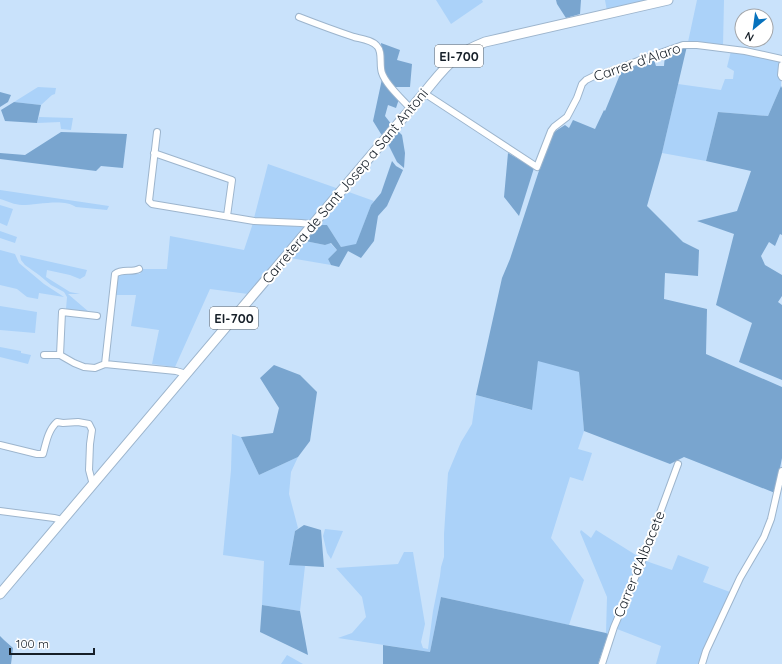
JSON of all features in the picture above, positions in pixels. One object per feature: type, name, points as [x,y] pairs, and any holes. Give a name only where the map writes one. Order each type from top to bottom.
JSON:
[{"type":"main road","name":"Carretera de Sant Josep a Sant Antoni","points":[[93,485],[424,93],[447,66],[457,57],[467,50],[485,42],[668,0]]},
{"type":"main road","name":"EI-700","points":[[0,594],[93,485]]},
{"type":"street","points":[[299,17],[356,38],[373,42],[379,47],[381,72],[386,81],[411,109]]},
{"type":"street","name":"Carrer d'Alaro","points":[[424,93],[537,167],[551,131],[567,117],[577,98],[582,84],[588,78],[683,45],[745,51],[782,59]]},
{"type":"street","points":[[782,65],[782,77]]},
{"type":"street","points":[[157,132],[149,201],[152,204],[254,221],[301,223],[312,225]]},
{"type":"street","points":[[154,153],[232,180],[227,216]]},
{"type":"street","points":[[105,364],[115,274],[119,271],[136,271],[140,269]]},
{"type":"street","points":[[60,355],[62,312],[97,316]]},
{"type":"street","points":[[44,355],[60,355],[84,367],[95,368],[105,364],[176,371],[183,373],[185,376]]},
{"type":"street","points":[[0,445],[43,454],[49,433],[57,422],[78,422],[89,424],[92,430],[89,470],[93,485]]},
{"type":"street","name":"Carrer d'Albacete","points":[[602,664],[614,627],[643,559],[678,464]]},
{"type":"street","points":[[702,664],[706,651],[740,578],[764,537],[771,519],[782,471]]},
{"type":"street","points":[[0,511],[62,520]]},
{"type":"shaded area","points":[[436,0],[482,0],[483,2],[451,24]]},
{"type":"shaded area","points":[[556,0],[581,0],[580,14],[566,18]]},
{"type":"shaded area","points":[[605,0],[651,0],[607,11]]},
{"type":"shaded area","points":[[697,0],[724,0],[723,46],[688,42]]},
{"type":"shaded area","points":[[381,43],[400,50],[397,60],[412,64],[410,87],[393,87],[384,75]]},
{"type":"shaded area","points":[[687,46],[662,153],[647,206],[683,242],[699,250],[698,276],[665,273],[664,299],[707,309],[706,354],[782,387],[782,458],[775,493],[684,457],[670,464],[584,431],[579,372],[538,361],[532,410],[476,395],[502,278],[510,259],[551,134],[565,125],[569,128],[573,120],[595,129],[604,110],[605,111],[621,72],[630,71],[629,66],[653,57],[656,66],[664,66],[665,54]]},
{"type":"shaded area","points":[[731,51],[781,60],[781,86],[768,116],[718,112],[706,161],[662,153],[678,84],[721,90],[725,79],[733,79],[734,71],[727,67]]},
{"type":"shaded area","points":[[382,79],[399,99],[396,108],[388,105],[385,116],[392,125],[383,136],[373,121]]},
{"type":"shaded area","points":[[781,86],[782,235],[780,234],[775,246],[769,242],[761,256],[765,265],[782,275],[782,296],[778,302],[782,305],[782,380],[739,362],[752,323],[716,305],[734,234],[697,221],[737,211],[751,171],[706,161],[718,112],[768,116]]},
{"type":"shaded area","points":[[38,87],[56,88],[55,94],[41,105],[14,102]]},
{"type":"shaded area","points":[[0,92],[11,95],[8,102],[0,107]]},
{"type":"shaded area","points":[[14,102],[41,105],[37,123],[5,121],[1,110]]},
{"type":"shaded area","points":[[39,117],[73,118],[71,130],[61,129],[60,122],[37,123]]},
{"type":"shaded area","points":[[397,130],[402,135],[405,153],[404,168],[397,162],[388,144],[388,141]]},
{"type":"shaded area","points":[[61,132],[127,134],[123,168],[101,166],[96,171],[0,159],[0,153],[25,155]]},
{"type":"shaded area","points":[[508,153],[534,168],[519,216],[504,197]]},
{"type":"shaded area","points":[[392,161],[396,166],[403,170],[387,206],[378,216],[374,241],[361,258],[348,251],[339,267],[331,265],[328,259],[337,250],[331,243],[325,245],[305,241],[318,225],[327,225],[341,247],[356,244],[371,205],[381,193]]},
{"type":"shaded area","points":[[268,164],[339,189],[312,221],[254,218]]},
{"type":"shaded area","points":[[0,190],[109,206],[107,210],[76,207],[71,204],[58,202],[19,205],[0,199]]},
{"type":"shaded area","points":[[346,191],[374,201],[371,205],[356,245],[341,247],[327,225],[318,225]]},
{"type":"shaded area","points":[[0,205],[13,209],[7,226],[0,223]]},
{"type":"shaded area","points":[[253,223],[305,227],[248,294],[210,289],[175,367],[152,364],[159,330],[131,326],[136,295],[115,295],[118,274],[140,274],[142,269],[167,269],[170,236],[244,250]]},
{"type":"shaded area","points":[[0,231],[17,237],[15,243],[0,238]]},
{"type":"shaded area","points":[[305,241],[325,245],[330,243],[337,250],[328,259],[331,265],[290,258]]},
{"type":"shaded area","points":[[0,250],[15,254],[19,263],[44,284],[64,297],[39,293],[38,299],[27,297],[17,289],[0,285]]},
{"type":"shaded area","points":[[20,255],[87,270],[85,276],[80,279],[70,275],[47,270],[46,277],[70,292],[80,294],[68,294],[89,312],[66,309],[67,297],[64,292],[51,285],[25,265],[21,260]]},
{"type":"shaded area","points":[[0,306],[37,312],[35,333],[0,330]]},
{"type":"shaded area","points":[[0,347],[21,351],[21,353],[31,355],[28,364],[0,357]]},
{"type":"shaded area","points":[[538,360],[579,372],[584,431],[578,449],[592,453],[583,481],[570,477],[551,538],[584,580],[569,625],[441,597],[430,652],[338,638],[352,633],[366,617],[362,597],[336,568],[398,564],[404,552],[413,552],[425,624],[421,642],[423,648],[428,649],[433,611],[444,557],[448,473],[461,442],[472,424],[476,395],[531,410]]},
{"type":"shaded area","points":[[274,365],[300,375],[317,392],[310,441],[298,457],[259,475],[241,437],[273,433],[279,408],[260,378]]},
{"type":"shaded area","points":[[232,434],[241,437],[259,475],[298,457],[291,472],[289,494],[298,528],[295,531],[289,564],[305,566],[300,611],[262,605],[264,561],[223,555],[231,470]]},
{"type":"shaded area","points":[[304,525],[321,530],[324,567],[289,565],[295,531]]},
{"type":"shaded area","points":[[325,529],[343,531],[331,559],[327,553],[323,536]]},
{"type":"shaded area","points":[[581,530],[591,538],[596,530],[639,557],[608,634],[606,633],[607,597],[580,532]]},
{"type":"shaded area","points":[[678,555],[709,567],[703,582],[730,592],[702,652],[699,664],[656,664],[661,646],[617,629],[618,620],[644,562],[646,561],[672,570]]},
{"type":"shaded area","points":[[441,597],[608,634],[598,664],[383,664],[383,645],[430,652]]},
{"type":"shaded area","points":[[262,605],[300,611],[308,655],[260,632]]},
{"type":"shaded area","points":[[0,636],[13,648],[11,664],[0,664]]},
{"type":"shaded area","points":[[287,655],[303,664],[281,664]]}]
